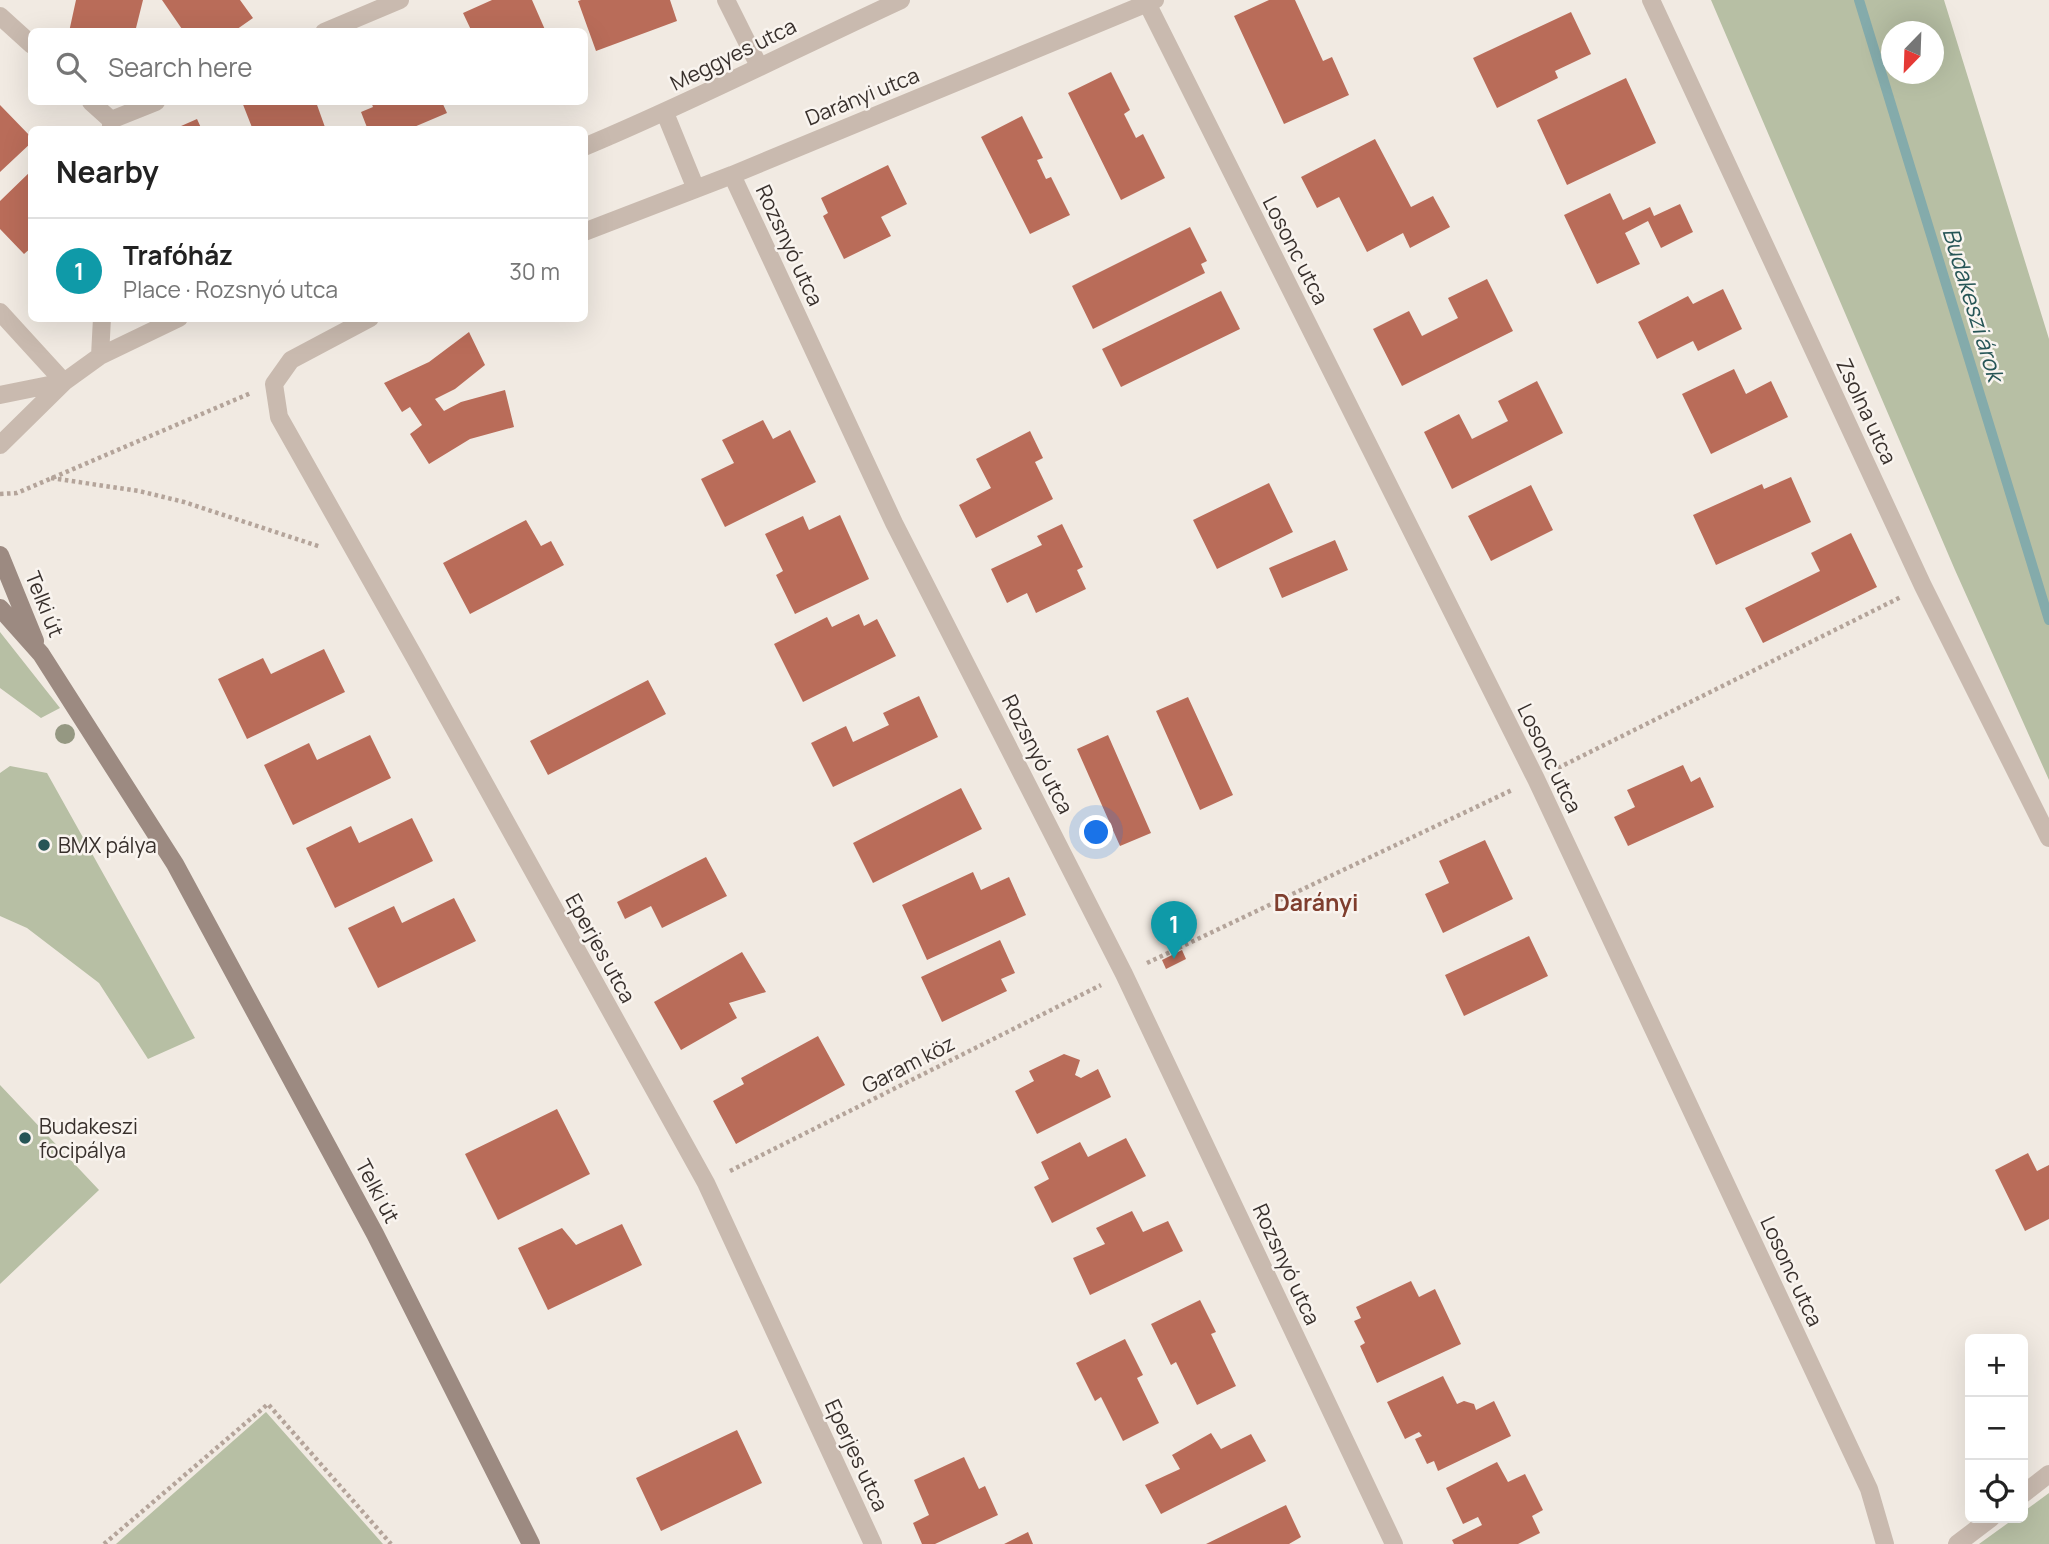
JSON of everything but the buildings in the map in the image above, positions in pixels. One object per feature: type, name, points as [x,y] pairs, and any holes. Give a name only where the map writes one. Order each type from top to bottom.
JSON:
[{"type":"main road","name":"Telki út","points":[[0,555],[41,654]]},
{"type":"main road","name":"Telki út","points":[[0,608],[41,654],[175,864],[375,1234],[531,1544]]},
{"type":"street","points":[[334,28],[400,0]]},
{"type":"street","points":[[726,0],[759,66]]},
{"type":"street","name":"Meggyes utca","points":[[588,145],[665,113],[901,0]]},
{"type":"street","name":"Zsolna utca","points":[[1651,0],[1923,586],[2049,838]]},
{"type":"street","name":"Darányi utca","points":[[588,230],[732,175],[1151,2]]},
{"type":"street","name":"Losonc utca","points":[[1151,2],[1536,779],[1869,1489],[1885,1544]]},
{"type":"street","points":[[0,16],[28,41]]},
{"type":"street","points":[[94,105],[111,125],[150,105]]},
{"type":"street","points":[[665,113],[696,189]]},
{"type":"street","name":"Rozsnyó utca","points":[[732,175],[894,523],[1124,974],[1394,1544]]},
{"type":"street","points":[[0,312],[64,382]]},
{"type":"street","points":[[100,356],[102,322]]},
{"type":"street","points":[[0,445],[64,382],[100,356],[171,322]]},
{"type":"street","points":[[274,384],[291,360],[362,322]]},
{"type":"street","points":[[0,395],[64,382]]},
{"type":"street","name":"Eperjes utca","points":[[274,384],[279,417],[706,1183],[873,1544]]},
{"type":"street","points":[[2028,1490],[2049,1474]]},
{"type":"street","points":[[1957,1544],[1984,1523]]},
{"type":"path","points":[[0,494],[17,493],[274,384]]},
{"type":"path","points":[[51,478],[139,491],[184,502],[318,545],[362,564]]},
{"type":"path","name":"Garam köz","points":[[706,1183],[1124,974]]},
{"type":"path","points":[[104,1544],[268,1404],[391,1544]]},
{"type":"green space","points":[[1711,0],[1944,0],[2049,339],[2049,780],[1955,570]]},
{"type":"green space","points":[[0,632],[60,708],[41,718],[0,688]]},
{"type":"green space","name":"BMX pálya","points":[[10,766],[47,773],[195,1038],[148,1059],[99,983],[27,928],[0,916],[0,773]]},
{"type":"green space","name":"Budakeszi focipálya","points":[[0,1085],[99,1190],[0,1284]]},
{"type":"green space","points":[[266,1412],[383,1544],[116,1544]]},
{"type":"green space","points":[[2049,1493],[2049,1544],[1979,1544],[2008,1523],[2028,1523],[2028,1508]]},
{"type":"waterway","name":"Budakeszi árok","points":[[1859,0],[2049,620]]},
{"type":"place","name":"BMX pálya","points":[[44,845]]},
{"type":"place","name":"Trafóház","points":[[1174,959]]},
{"type":"place","name":"Budakeszi focipálya","points":[[25,1138]]},
{"type":"district","name":"Darányi","points":[[1316,902]]}]
